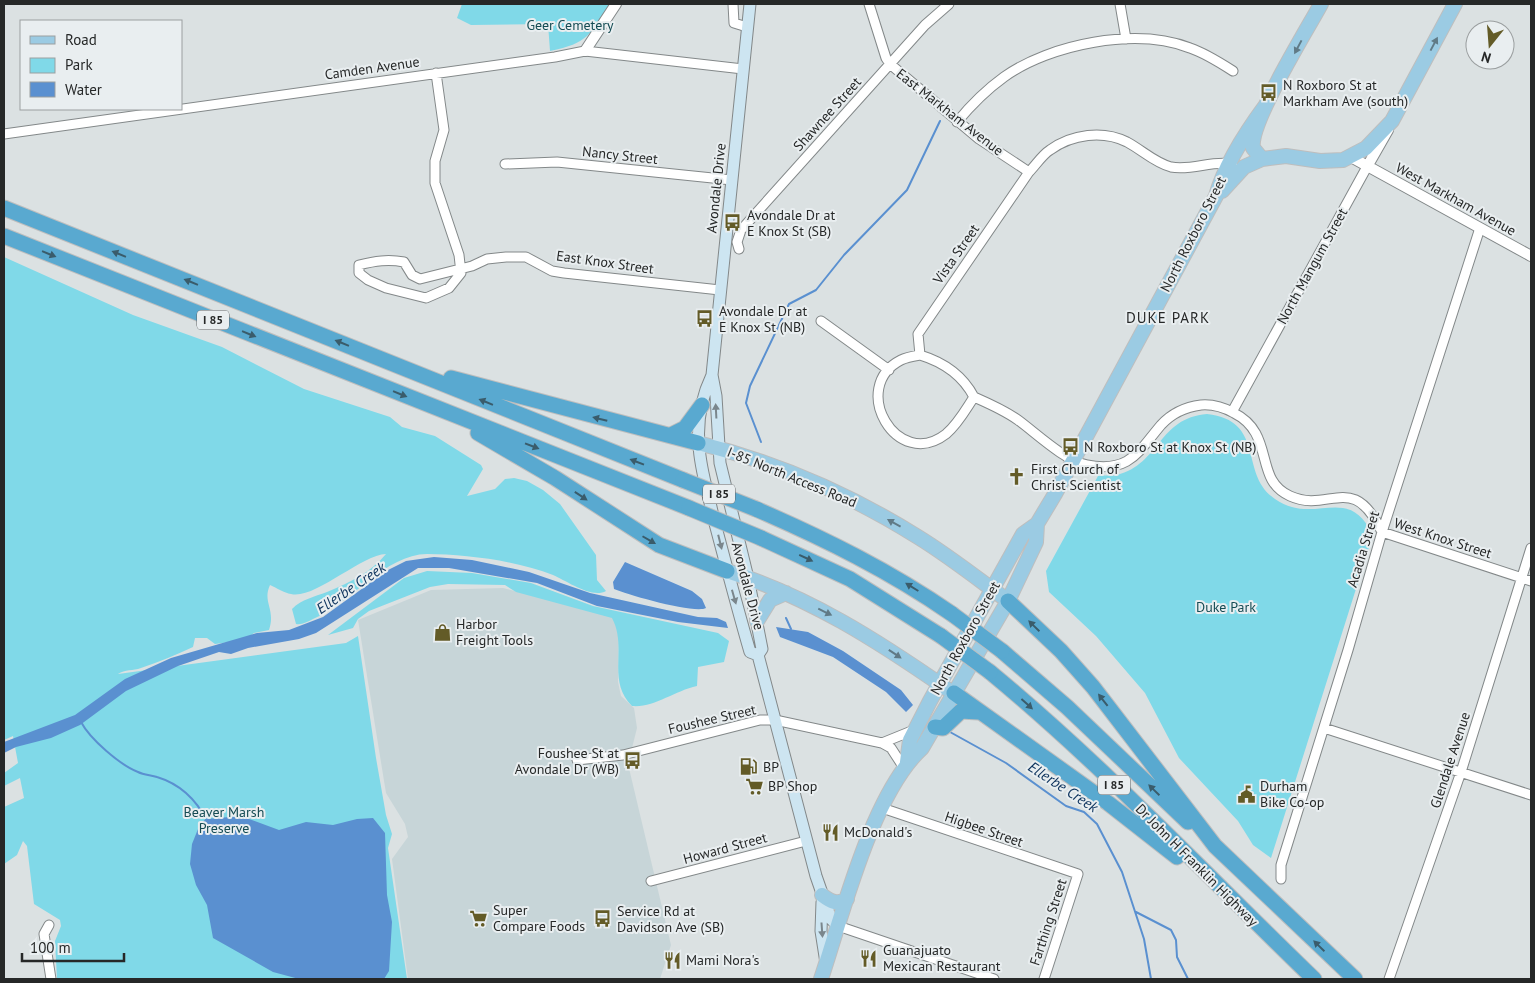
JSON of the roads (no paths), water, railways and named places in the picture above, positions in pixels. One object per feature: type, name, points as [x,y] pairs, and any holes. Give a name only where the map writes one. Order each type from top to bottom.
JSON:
[{"type":"highway","name":"I 85","points":[[4,208],[387,361]]},
{"type":"highway","name":"I 85","points":[[4,236],[422,403]]},
{"type":"highway","points":[[387,361],[550,406],[698,443]]},
{"type":"highway","name":"Dr John H Franklin Highway","points":[[387,361],[756,509],[851,552],[894,576],[952,614],[1002,651],[1067,707],[1215,846]]},
{"type":"highway","points":[[422,403],[526,460],[659,545],[727,571]]},
{"type":"highway","name":"Dr John H Franklin Highway","points":[[422,403],[761,538],[850,579],[941,636],[990,672],[1054,728],[1150,818],[1233,902],[1314,979]]},
{"type":"highway","points":[[671,436],[685,428],[702,405]]},
{"type":"highway","points":[[1008,601],[1061,651],[1093,687],[1215,846]]},
{"type":"highway","points":[[954,694],[1108,803],[1233,902]]},
{"type":"highway","points":[[935,726],[943,728],[961,711],[978,712]]},
{"type":"highway","name":"I 85","points":[[1215,846],[1355,979]]},
{"type":"main road","name":"Avondale Drive","points":[[750,4],[712,375],[720,463],[757,621],[762,649],[758,654]]},
{"type":"main road","name":"North Roxboro Street","points":[[1259,156],[1253,144],[1254,136],[1266,105],[1321,4]]},
{"type":"main road","name":"North Mangum Street","points":[[1351,157],[1371,144],[1392,121],[1456,4]]},
{"type":"main road","name":"North Roxboro Street","points":[[821,979],[847,899],[882,808],[905,765],[910,740],[1009,558],[1023,534],[1037,524],[1073,460],[1216,196],[1230,163],[1252,123],[1266,105]]},
{"type":"main road","points":[[1230,163],[1240,157],[1259,156],[1282,150],[1351,157]]},
{"type":"main road","points":[[1216,196],[1244,167],[1259,156]]},
{"type":"main road","name":"Avondale Drive","points":[[712,375],[703,392],[698,443],[701,465],[727,571],[750,652],[758,654]]},
{"type":"main road","name":"I-85 North Access Road","points":[[698,443],[719,448],[844,496],[919,538],[1008,601]]},
{"type":"main road","name":"North Roxboro Street","points":[[905,765],[922,748],[1008,601],[1036,542],[1037,524]]},
{"type":"main road","points":[[964,569],[976,572],[989,572],[1009,558]]},
{"type":"main road","points":[[727,571],[786,592],[854,628],[954,694]]},
{"type":"main road","points":[[757,621],[770,600],[786,592]]},
{"type":"main road","name":"Avondale Drive","points":[[758,654],[806,841],[830,919],[838,926]]},
{"type":"main road","name":"Avondale Drive","points":[[822,895],[821,931],[826,964]]},
{"type":"main road","points":[[822,895],[831,902],[840,903],[847,899]]},
{"type":"street","points":[[585,51],[616,4]]},
{"type":"street","points":[[733,4],[734,23],[747,27]]},
{"type":"street","name":"East Markham Avenue","points":[[869,4],[886,58],[890,64],[957,122],[1029,172]]},
{"type":"street","name":"Shawnee Street","points":[[739,249],[737,242],[741,230],[925,25],[949,4]]},
{"type":"street","points":[[1120,4],[1126,39]]},
{"type":"street","points":[[957,122],[975,102],[1004,77],[1042,56],[1091,42],[1126,39],[1160,42],[1190,48],[1233,72]]},
{"type":"street","name":"Camden Avenue","points":[[182,109],[555,57],[585,51],[743,69]]},
{"type":"street","points":[[436,73],[444,130],[435,161],[435,183],[461,268]]},
{"type":"street","name":"Camden Avenue","points":[[4,134],[174,110]]},
{"type":"street","name":"North Mangum Street","points":[[1232,412],[1392,121]]},
{"type":"street","points":[[1029,172],[1049,150],[1067,140],[1100,135],[1113,136],[1127,142],[1170,166],[1186,169],[1230,163],[1244,167]]},
{"type":"street","points":[[1351,157],[1368,166]]},
{"type":"street","name":"Nancy Street","points":[[505,164],[557,162],[732,180]]},
{"type":"street","name":"West Markham Avenue","points":[[1368,166],[1531,256]]},
{"type":"street","name":"Vista Street","points":[[920,355],[918,334],[1029,172]]},
{"type":"street","name":"Acadia Street","points":[[1281,878],[1281,865],[1382,532],[1480,228]]},
{"type":"street","name":"East Knox Street","points":[[461,268],[459,276],[449,288],[426,298],[409,296],[368,280],[359,273],[359,265],[390,260],[404,262],[412,274],[420,279],[487,259],[526,256],[552,271],[720,290]]},
{"type":"street","points":[[821,321],[889,370]]},
{"type":"street","points":[[974,397],[947,433],[930,442],[910,441],[895,435],[887,428],[882,417],[878,396],[882,380],[889,370],[902,359],[920,355],[932,358],[967,383],[974,397],[996,406],[1073,460],[1088,465],[1115,465],[1136,456],[1163,423],[1176,413],[1207,405],[1232,412]]},
{"type":"street","name":"West Knox Street","points":[[1232,412],[1243,417],[1258,435],[1264,449],[1268,474],[1280,490],[1291,497],[1304,500],[1334,496],[1350,499],[1369,510],[1382,532],[1531,581]]},
{"type":"street","name":"Glendale Avenue","points":[[1389,979],[1461,772],[1531,548]]},
{"type":"street","name":"Foushee Street","points":[[577,760],[622,754],[760,720],[775,720],[882,743]]},
{"type":"street","points":[[1324,728],[1531,795]]},
{"type":"street","points":[[882,743],[902,737],[916,729]]},
{"type":"street","points":[[882,743],[891,748],[905,765]]},
{"type":"street","name":"Higbee Street","points":[[882,808],[1078,874]]},
{"type":"street","name":"Howard Street","points":[[651,882],[806,841]]},
{"type":"street","name":"Farthing Street","points":[[1044,979],[1078,874]]},
{"type":"street","points":[[49,925],[44,934],[51,979]]},
{"type":"street","points":[[838,926],[994,979]]},
{"type":"water","points":[[434,557],[472,560],[529,572],[590,593],[698,617],[717,618],[726,622],[728,628],[678,622],[597,606],[537,583],[449,568],[418,568],[316,633],[299,639],[248,648],[231,654],[219,652],[178,666],[126,691],[80,725],[51,738],[16,747],[4,753],[4,742],[75,715],[125,679],[171,658],[257,633],[289,630],[323,617],[388,570],[406,561]]},
{"type":"water","points":[[625,562],[692,591],[702,599],[706,608],[676,606],[614,589],[613,582]]},
{"type":"water","points":[[776,627],[808,632],[843,651],[901,690],[913,705],[906,712],[886,692],[833,657],[780,637]]},
{"type":"water","points":[[241,816],[279,830],[306,822],[333,825],[357,819],[373,818],[385,833],[387,895],[392,922],[389,971],[384,979],[299,979],[273,972],[213,938],[207,905],[196,885],[190,864],[192,844],[200,824],[206,819]]},
{"type":"waterway","points":[[761,442],[746,403],[750,386],[789,304],[816,290],[844,255],[907,190],[940,121]]},
{"type":"waterway","points":[[786,618],[791,629]]},
{"type":"waterway","points":[[81,722],[91,736],[114,758],[131,769],[155,776],[180,788],[198,806],[207,821]]},
{"type":"waterway","name":"Ellerbe Creek","points":[[950,732],[1006,763],[1066,806],[1084,812],[1097,824],[1122,872],[1144,939],[1151,979]]},
{"type":"waterway","points":[[1136,912],[1171,930],[1176,940],[1177,957],[1188,979]]},
{"type":"place","name":"N Roxboro St at Markham Ave (south)","points":[[1269,93]]},
{"type":"place","name":"Avondale Dr at E Knox St (SB)","points":[[733,223]]},
{"type":"place","name":"Avondale Dr at E Knox St (NB)","points":[[705,319]]},
{"type":"place","name":"N Roxboro St at Knox St (NB)","points":[[1070,447]]},
{"type":"place","name":"First Church of Christ Scientist","points":[[1017,477]]},
{"type":"place","name":"Harbor Freight Tools","points":[[442,632]]},
{"type":"place","name":"Foushee St at Avondale Dr (WB)","points":[[633,761]]},
{"type":"place","name":"BP","points":[[749,767]]},
{"type":"place","name":"BP Shop","points":[[754,786]]},
{"type":"place","name":"Durham Bike Co-op","points":[[1246,794]]},
{"type":"place","name":"McDonald's","points":[[830,832]]},
{"type":"place","name":"Super Compare Foods","points":[[479,918]]},
{"type":"place","name":"Service Rd at Davidson Ave (SB)","points":[[603,919]]},
{"type":"place","name":"Guanajuato Mexican Restaurant","points":[[869,958]]},
{"type":"place","name":"Mami Nora's","points":[[672,960]]},
{"type":"district","name":"DUKE PARK","points":[[1168,318]]},
{"type":"park label","name":"Geer Cemetery","points":[[570,25]]},
{"type":"park label","name":"Duke Park","points":[[1226,607]]},
{"type":"park label","name":"Beaver Marsh Preserve","points":[[224,820]]}]
